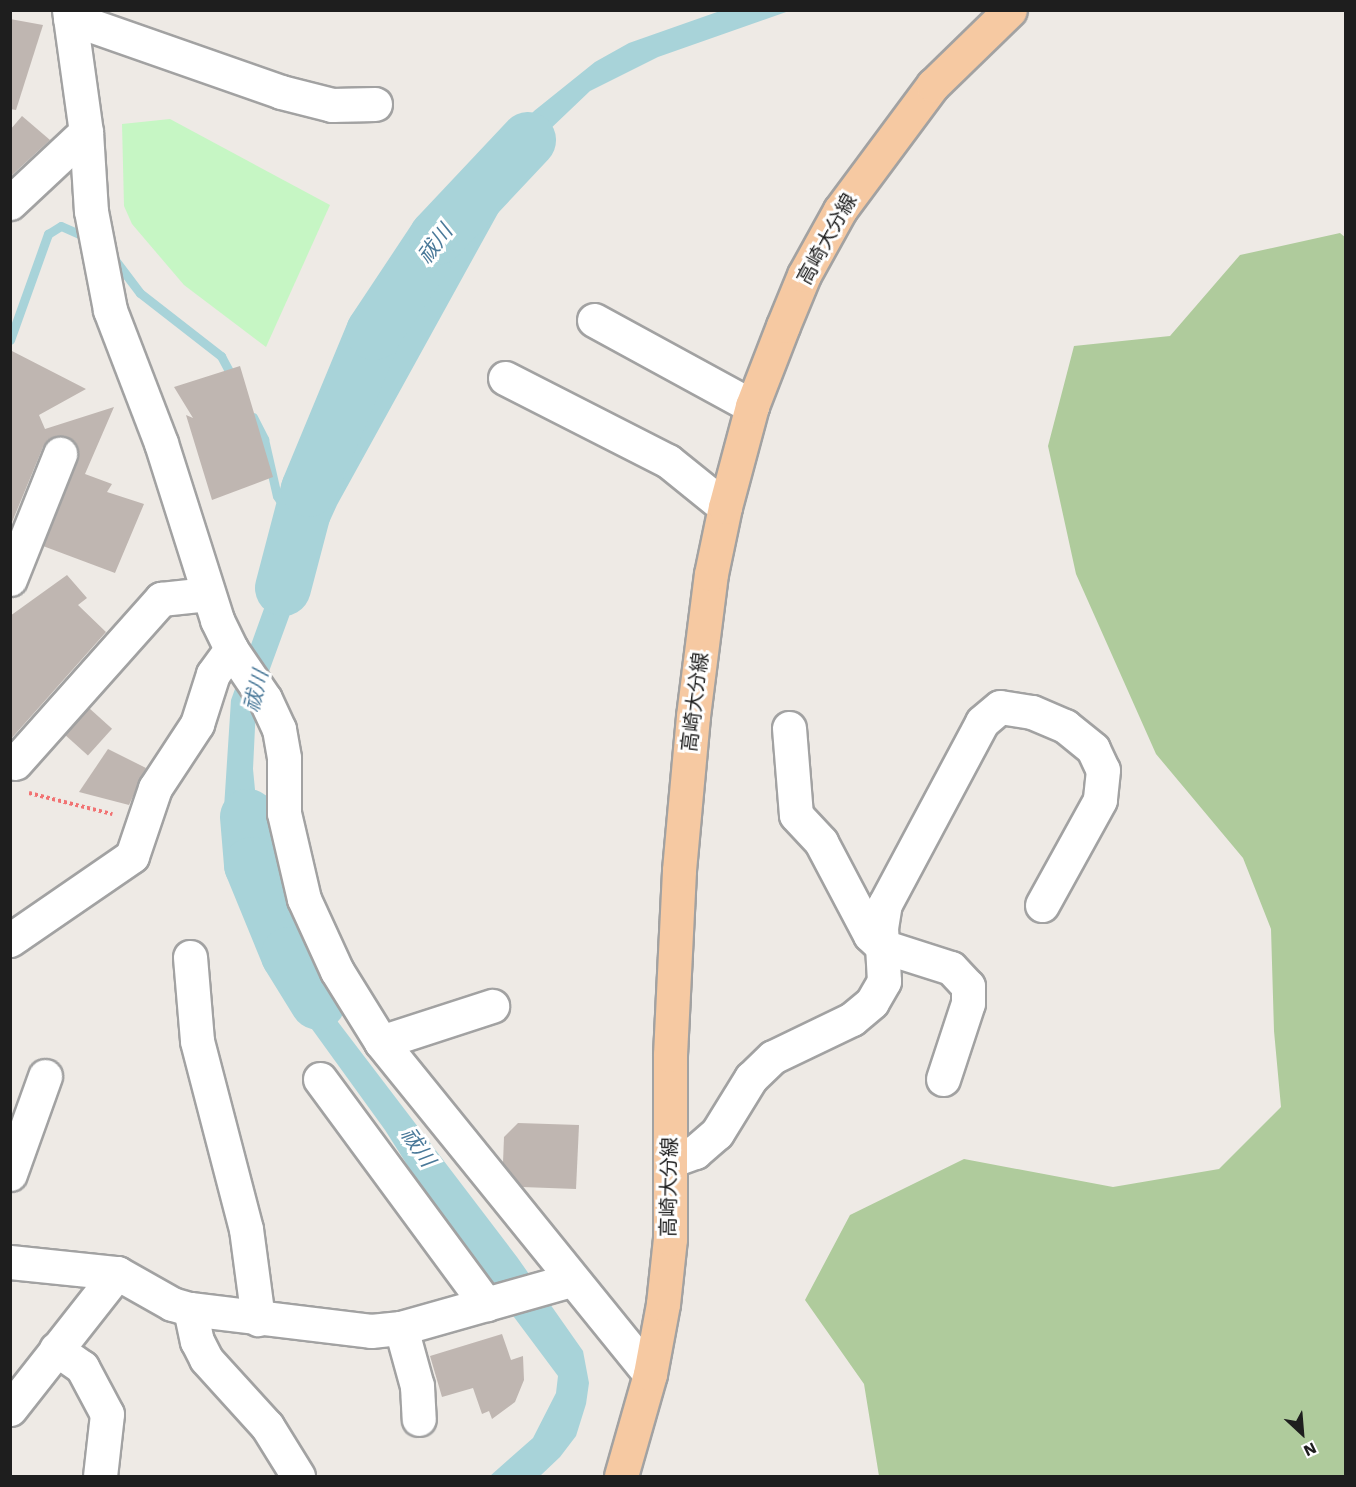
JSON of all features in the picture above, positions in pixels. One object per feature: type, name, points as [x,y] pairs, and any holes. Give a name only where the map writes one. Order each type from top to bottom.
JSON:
[{"type":"main road","name":"高崎大分線","points":[[621,1476],[650,1374],[670,1239],[670,1055],[679,870],[693,716],[711,574],[725,507],[752,406],[804,275],[840,210],[933,85],[1010,10]]},
{"type":"street","points":[[375,104],[332,105],[281,92],[70,14],[86,132],[91,211],[110,310],[161,443],[208,594],[234,653],[265,699],[283,747],[284,813],[299,884],[337,971],[381,1042],[561,1282],[650,1374]]},
{"type":"street","points":[[10,202],[86,132]]},
{"type":"street","points":[[594,320],[752,406]]},
{"type":"street","points":[[505,378],[668,461],[725,507]]},
{"type":"street","points":[[10,579],[60,454]]},
{"type":"street","points":[[17,777],[161,599],[208,594]]},
{"type":"street","points":[[10,940],[123,865],[139,845],[142,822],[155,788],[197,724],[213,674],[234,653]]},
{"type":"street","points":[[670,1161],[695,1152],[717,1133],[751,1078],[773,1057],[863,1012],[884,981],[882,946],[885,904],[982,722],[1000,707],[1032,712],[1065,726],[1093,749],[1103,770],[1100,800],[1042,904]]},
{"type":"street","points":[[789,728],[796,815],[821,842],[863,925],[882,946],[951,968],[968,986],[968,1003],[943,1079]]},
{"type":"street","points":[[190,957],[197,1041],[246,1229],[258,1319]]},
{"type":"street","points":[[381,1042],[492,1006]]},
{"type":"street","points":[[10,1174],[45,1076]]},
{"type":"street","points":[[320,1079],[494,1302]]},
{"type":"street","points":[[10,1262],[117,1273],[172,1304],[190,1309],[371,1331],[401,1328],[561,1282]]},
{"type":"street","points":[[10,1408],[117,1273]]},
{"type":"street","points":[[190,1309],[197,1341],[206,1359],[267,1426],[298,1476]]},
{"type":"street","points":[[401,1328],[417,1386],[418,1419]]},
{"type":"street","points":[[56,1348],[82,1367],[107,1414],[100,1476]]},
{"type":"path","points":[[17,777],[142,822]]},
{"type":"green space","points":[[170,119],[330,205],[266,347],[184,285],[132,224],[124,206],[122,124]]},
{"type":"green space","points":[[1340,233],[1346,238],[1345,1476],[879,1476],[864,1384],[805,1300],[850,1215],[964,1159],[1113,1187],[1219,1169],[1281,1107],[1274,1031],[1271,929],[1243,858],[1156,754],[1076,574],[1048,446],[1074,346],[1170,336],[1240,255]]},
{"type":"water","points":[[720,11],[789,11],[658,57],[590,91],[547,132],[524,166],[337,505],[301,584],[256,707],[253,769],[264,883],[262,904],[319,997],[517,1257],[583,1351],[589,1383],[586,1404],[576,1436],[560,1457],[540,1476],[490,1476],[533,1438],[556,1393],[558,1376],[444,1223],[385,1130],[265,964],[272,959],[228,868],[224,808],[231,700],[287,545],[415,299],[510,137],[534,111],[595,62],[629,43]]},
{"type":"building","points":[[10,19],[43,25],[16,110],[10,109]]},
{"type":"building","points":[[22,116],[50,140],[10,177],[10,130]]},
{"type":"building","points":[[10,350],[86,389],[39,415],[45,429],[114,407],[85,474],[112,484],[107,492],[144,504],[115,573],[43,546],[78,460],[78,451],[67,437],[57,436],[43,447],[10,527]]},
{"type":"building","points":[[240,366],[273,477],[212,500],[186,415],[193,418],[174,387]]},
{"type":"building","points":[[67,575],[87,598],[78,605],[106,632],[10,740],[10,616]]},
{"type":"building","points":[[89,708],[112,729],[88,755],[65,735]]},
{"type":"building","points":[[108,749],[146,768],[129,805],[79,792]]},
{"type":"building","points":[[518,1123],[579,1125],[576,1189],[522,1187],[503,1163],[504,1137]]},
{"type":"building","points":[[502,1334],[511,1360],[523,1356],[524,1380],[515,1402],[492,1419],[489,1411],[482,1414],[473,1388],[442,1397],[430,1356]]},
{"type":"waterway","name":"祓川","points":[[283,588],[309,489],[374,332],[437,237],[528,140]]},
{"type":"waterway","points":[[10,340],[48,234],[61,226],[86,237]]},
{"type":"waterway","points":[[112,256],[140,293],[221,356],[233,379]]},
{"type":"waterway","points":[[253,417],[264,439],[277,496],[299,529]]},
{"type":"waterway","name":"祓川","points":[[248,817],[252,865],[289,955],[318,1002]]}]
